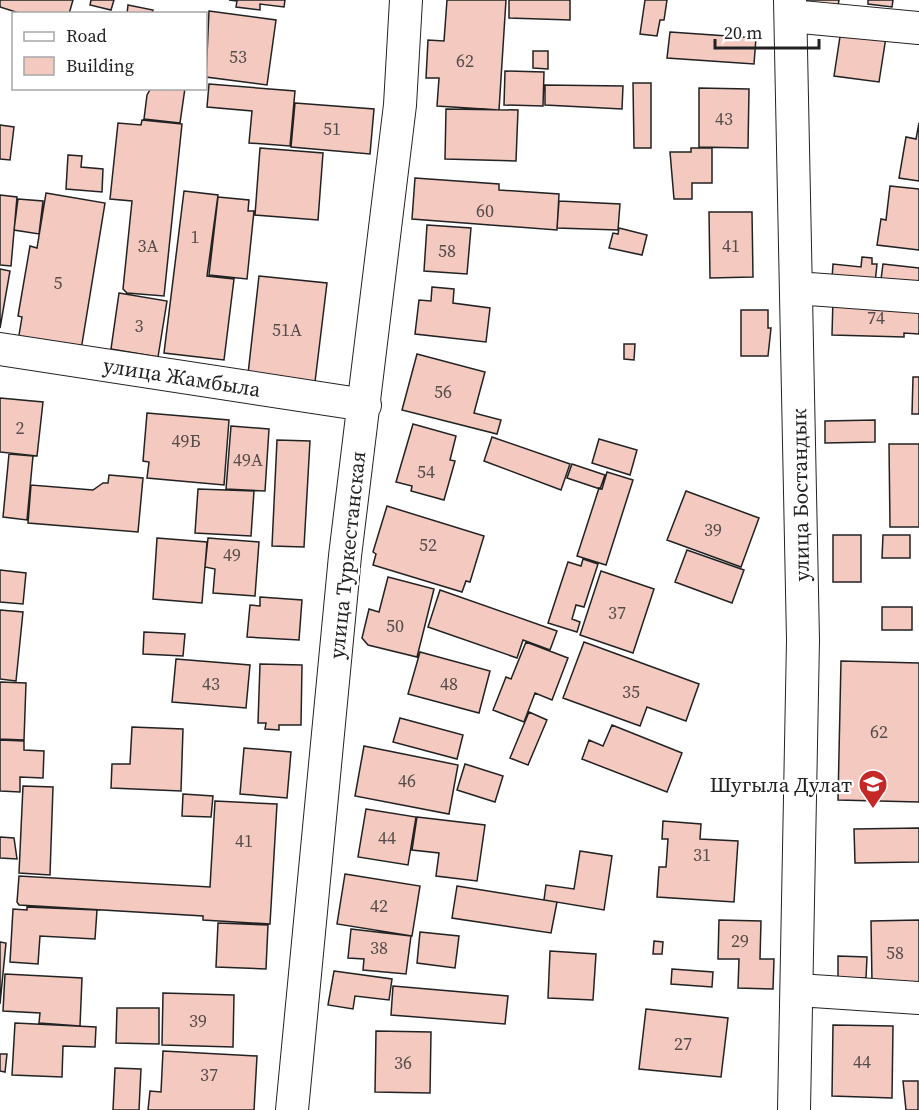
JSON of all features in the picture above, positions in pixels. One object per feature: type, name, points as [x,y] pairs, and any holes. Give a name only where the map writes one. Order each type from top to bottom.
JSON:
[{"type":"street","name":"улица Туркестанская","points":[[292,1110],[345,556],[400,105],[406,0]]},
{"type":"street","points":[[791,8],[919,28]]},
{"type":"street","name":"улица Бостандык","points":[[791,8],[803,640],[798,799],[798,990],[794,1110]]},
{"type":"street","points":[[796,288],[919,297]]},
{"type":"street","name":"улица Жамбыла","points":[[0,349],[365,405]]},
{"type":"street","points":[[798,990],[919,998]]},
{"type":"building","points":[[0,0],[73,0],[70,12],[16,12],[0,7]]},
{"type":"building","points":[[91,0],[114,0],[111,10],[90,5]]},
{"type":"building","points":[[229,0],[285,0],[284,7],[260,4],[260,10],[236,7],[237,1]]},
{"type":"building","points":[[447,0],[506,0],[499,110],[437,106],[439,78],[426,78],[428,40],[444,41]]},
{"type":"building","points":[[509,0],[570,0],[570,20],[509,18]]},
{"type":"building","points":[[645,0],[667,0],[664,20],[660,20],[657,36],[640,34]]},
{"type":"building","points":[[806,0],[839,0],[837,12],[805,7]]},
{"type":"building","points":[[868,0],[893,0],[892,7],[868,4]]},
{"type":"building","points":[[128,5],[153,10],[152,12],[127,12]]},
{"type":"building","points":[[209,11],[276,20],[267,85],[207,77]]},
{"type":"building","points":[[841,30],[886,37],[879,82],[834,76]]},
{"type":"building","points":[[670,32],[756,38],[754,64],[667,58]]},
{"type":"building","points":[[533,51],[548,51],[548,69],[533,68]]},
{"type":"building","points":[[505,71],[544,72],[543,106],[504,105]]},
{"type":"building","points":[[633,83],[651,83],[651,148],[634,148]]},
{"type":"building","points":[[209,84],[295,91],[290,146],[249,143],[252,111],[207,107]]},
{"type":"building","points":[[545,85],[623,86],[622,109],[545,105]]},
{"type":"building","points":[[699,88],[749,89],[748,148],[699,147]]},
{"type":"building","points":[[150,90],[185,90],[180,123],[144,119],[147,95]]},
{"type":"building","points":[[295,103],[374,109],[370,154],[291,147]]},
{"type":"building","points":[[446,109],[518,110],[516,161],[445,159]]},
{"type":"building","points":[[142,120],[182,124],[164,296],[127,293],[123,289],[132,201],[110,199],[118,123],[141,125]]},
{"type":"building","points":[[919,123],[919,181],[899,178],[906,137],[916,139]]},
{"type":"building","points":[[0,125],[14,127],[10,160],[0,159]]},
{"type":"building","points":[[260,148],[323,153],[318,220],[255,215]]},
{"type":"building","points":[[691,148],[712,148],[712,183],[692,183],[692,199],[674,199],[670,152],[691,152]]},
{"type":"building","points":[[68,155],[82,156],[81,167],[103,169],[102,192],[66,189]]},
{"type":"building","points":[[415,178],[499,184],[499,190],[559,194],[557,230],[412,219]]},
{"type":"building","points":[[890,186],[919,189],[919,250],[877,245],[881,219],[886,220]]},
{"type":"building","points":[[184,191],[218,195],[207,276],[234,279],[224,360],[164,353]]},
{"type":"building","points":[[46,193],[105,203],[81,350],[18,341],[22,317],[18,316],[30,246],[37,248]]},
{"type":"building","points":[[0,195],[17,197],[11,266],[0,265]]},
{"type":"building","points":[[218,197],[249,200],[248,211],[254,211],[247,279],[209,275]]},
{"type":"building","points":[[18,199],[43,201],[39,234],[14,230]]},
{"type":"building","points":[[559,201],[620,204],[618,230],[557,228]]},
{"type":"building","points":[[709,212],[752,212],[753,277],[710,278]]},
{"type":"building","points":[[427,225],[471,228],[467,274],[424,271]]},
{"type":"building","points":[[619,228],[647,235],[642,255],[609,248],[613,233],[618,234]]},
{"type":"building","points":[[862,257],[872,258],[872,264],[877,264],[875,283],[832,279],[833,264],[861,267]]},
{"type":"building","points":[[883,264],[919,268],[919,291],[880,287]]},
{"type":"building","points":[[0,269],[10,271],[0,328]]},
{"type":"building","points":[[259,276],[327,283],[315,382],[248,374]]},
{"type":"building","points":[[432,287],[454,289],[453,303],[490,308],[486,342],[415,334],[419,300],[431,301]]},
{"type":"building","points":[[119,293],[167,301],[158,357],[111,349]]},
{"type":"building","points":[[833,298],[919,301],[919,334],[904,333],[904,337],[832,335]]},
{"type":"building","points":[[741,310],[768,310],[768,328],[771,328],[768,356],[741,356]]},
{"type":"building","points":[[624,344],[635,344],[634,360],[624,359]]},
{"type":"building","points":[[417,354],[485,372],[474,413],[501,420],[497,434],[402,410]]},
{"type":"building","points":[[913,377],[919,377],[919,414],[912,414]]},
{"type":"building","points":[[0,398],[43,402],[37,456],[0,452]]},
{"type":"building","points":[[147,413],[229,420],[224,485],[147,478],[149,462],[143,461]]},
{"type":"building","points":[[875,420],[875,442],[825,443],[825,421]]},
{"type":"building","points":[[413,424],[456,436],[450,460],[455,461],[444,500],[411,491],[412,486],[396,482]]},
{"type":"building","points":[[231,426],[269,429],[265,491],[226,489]]},
{"type":"building","points":[[492,437],[570,464],[561,490],[484,461]]},
{"type":"building","points":[[599,439],[637,450],[630,475],[592,463]]},
{"type":"building","points":[[277,440],[310,441],[304,547],[272,546]]},
{"type":"building","points":[[889,444],[919,444],[919,527],[890,527]]},
{"type":"building","points":[[9,454],[33,456],[27,520],[3,517]]},
{"type":"building","points":[[572,464],[605,475],[600,489],[567,478]]},
{"type":"building","points":[[607,472],[633,480],[606,565],[577,556],[599,488],[602,489]]},
{"type":"building","points":[[109,475],[143,478],[138,532],[28,523],[31,485],[93,490],[103,483],[108,483]]},
{"type":"building","points":[[198,489],[254,491],[251,536],[195,533]]},
{"type":"building","points":[[686,491],[759,518],[741,567],[667,540]]},
{"type":"building","points":[[387,506],[484,536],[470,582],[466,581],[462,592],[373,565],[376,554],[373,552]]},
{"type":"building","points":[[833,535],[861,535],[861,582],[833,582]]},
{"type":"building","points":[[883,535],[910,535],[910,558],[882,558]]},
{"type":"building","points":[[157,538],[207,542],[202,603],[153,599]]},
{"type":"building","points":[[208,538],[259,542],[255,596],[213,593],[215,569],[205,567]]},
{"type":"building","points":[[687,550],[744,570],[732,603],[675,582]]},
{"type":"building","points":[[583,559],[598,564],[584,607],[576,605],[572,619],[580,622],[577,632],[548,623],[568,562],[581,566]]},
{"type":"building","points":[[0,570],[26,573],[23,604],[0,602]]},
{"type":"building","points":[[601,571],[654,589],[633,653],[580,635]]},
{"type":"building","points":[[388,577],[434,589],[417,657],[368,645],[362,638],[369,609],[379,612]]},
{"type":"building","points":[[440,590],[557,631],[550,650],[523,640],[517,658],[428,627]]},
{"type":"building","points":[[260,597],[302,600],[299,640],[247,637],[250,605],[260,606]]},
{"type":"building","points":[[882,607],[912,607],[912,630],[882,630]]},
{"type":"building","points":[[0,610],[23,612],[16,681],[0,679]]},
{"type":"building","points":[[144,632],[185,634],[183,656],[143,654]]},
{"type":"building","points":[[526,642],[568,658],[552,700],[535,693],[524,722],[493,710],[506,677],[511,679]]},
{"type":"building","points":[[584,642],[699,684],[686,721],[647,707],[640,726],[563,698]]},
{"type":"building","points":[[420,652],[490,671],[479,713],[408,694]]},
{"type":"building","points":[[176,659],[250,665],[246,708],[172,702]]},
{"type":"building","points":[[841,661],[919,663],[919,802],[838,800]]},
{"type":"building","points":[[260,664],[302,665],[301,725],[279,725],[279,730],[265,729],[266,723],[258,723]]},
{"type":"building","points":[[0,682],[26,683],[24,740],[0,739]]},
{"type":"building","points":[[529,712],[547,720],[528,765],[510,758]]},
{"type":"building","points":[[400,718],[463,735],[457,759],[393,742]]},
{"type":"building","points":[[612,725],[682,753],[667,792],[582,759],[589,740],[603,746]]},
{"type":"building","points":[[132,727],[183,729],[181,791],[111,788],[112,764],[130,764]]},
{"type":"building","points":[[0,740],[24,741],[24,750],[44,751],[43,778],[20,777],[20,792],[0,791]]},
{"type":"building","points":[[364,746],[458,765],[449,814],[355,796]]},
{"type":"building","points":[[244,748],[291,752],[287,798],[240,794]]},
{"type":"building","points":[[465,764],[503,776],[495,802],[457,790]]},
{"type":"building","points":[[23,786],[53,787],[50,875],[19,873]]},
{"type":"building","points":[[183,794],[213,796],[211,817],[182,816]]},
{"type":"building","points":[[215,801],[277,804],[270,924],[203,920],[203,916],[19,905],[17,902],[19,876],[210,887]]},
{"type":"building","points":[[366,809],[416,817],[408,865],[358,857]]},
{"type":"building","points":[[417,817],[485,825],[477,881],[436,876],[439,853],[412,850]]},
{"type":"building","points":[[663,821],[701,824],[700,839],[738,841],[734,902],[657,897],[659,867],[666,867],[668,839],[662,839]]},
{"type":"building","points":[[919,828],[919,862],[855,863],[854,829]]},
{"type":"building","points":[[0,837],[14,838],[17,859],[0,858]]},
{"type":"building","points":[[580,851],[612,856],[604,910],[544,900],[546,885],[574,889]]},
{"type":"building","points":[[345,874],[420,886],[412,936],[337,924]]},
{"type":"building","points":[[457,886],[557,902],[551,933],[452,918]]},
{"type":"building","points":[[27,907],[97,910],[95,939],[40,936],[38,964],[10,962],[13,909],[27,910]]},
{"type":"building","points":[[719,920],[761,921],[760,959],[774,959],[773,989],[738,988],[739,959],[718,959]]},
{"type":"building","points":[[919,920],[919,983],[872,983],[871,921]]},
{"type":"building","points":[[218,923],[268,925],[266,969],[216,967]]},
{"type":"building","points":[[351,929],[411,936],[406,974],[363,970],[364,959],[348,958]]},
{"type":"building","points":[[420,932],[459,936],[455,968],[417,963]]},
{"type":"building","points":[[654,941],[663,942],[662,954],[653,954]]},
{"type":"building","points":[[0,942],[6,943],[0,1004]]},
{"type":"building","points":[[550,951],[596,954],[593,1000],[548,998]]},
{"type":"building","points":[[838,956],[867,957],[866,978],[838,978]]},
{"type":"building","points":[[672,969],[713,972],[712,987],[671,984]]},
{"type":"building","points":[[334,971],[392,979],[389,1000],[355,996],[353,1009],[328,1005]]},
{"type":"building","points":[[5,974],[82,978],[80,1026],[39,1023],[40,1013],[3,1011]]},
{"type":"building","points":[[393,986],[508,996],[505,1024],[391,1015]]},
{"type":"building","points":[[163,993],[234,995],[233,1047],[162,1045]]},
{"type":"building","points":[[117,1008],[159,1008],[159,1044],[116,1043]]},
{"type":"building","points":[[646,1009],[728,1018],[721,1077],[639,1069]]},
{"type":"building","points":[[15,1023],[96,1027],[95,1047],[63,1046],[62,1077],[12,1075]]},
{"type":"building","points":[[833,1025],[893,1026],[892,1098],[832,1096]]},
{"type":"building","points":[[376,1031],[431,1032],[430,1093],[375,1092]]},
{"type":"building","points":[[163,1051],[257,1056],[254,1110],[148,1110],[150,1091],[161,1092]]},
{"type":"building","points":[[0,1054],[7,1054],[5,1072],[0,1071]]},
{"type":"building","points":[[115,1068],[141,1069],[139,1110],[113,1110]]},
{"type":"building","points":[[903,1081],[918,1081],[918,1110],[906,1110]]},
{"type":"place","name":"Шугыла Дулат","points":[[873,810]]}]
